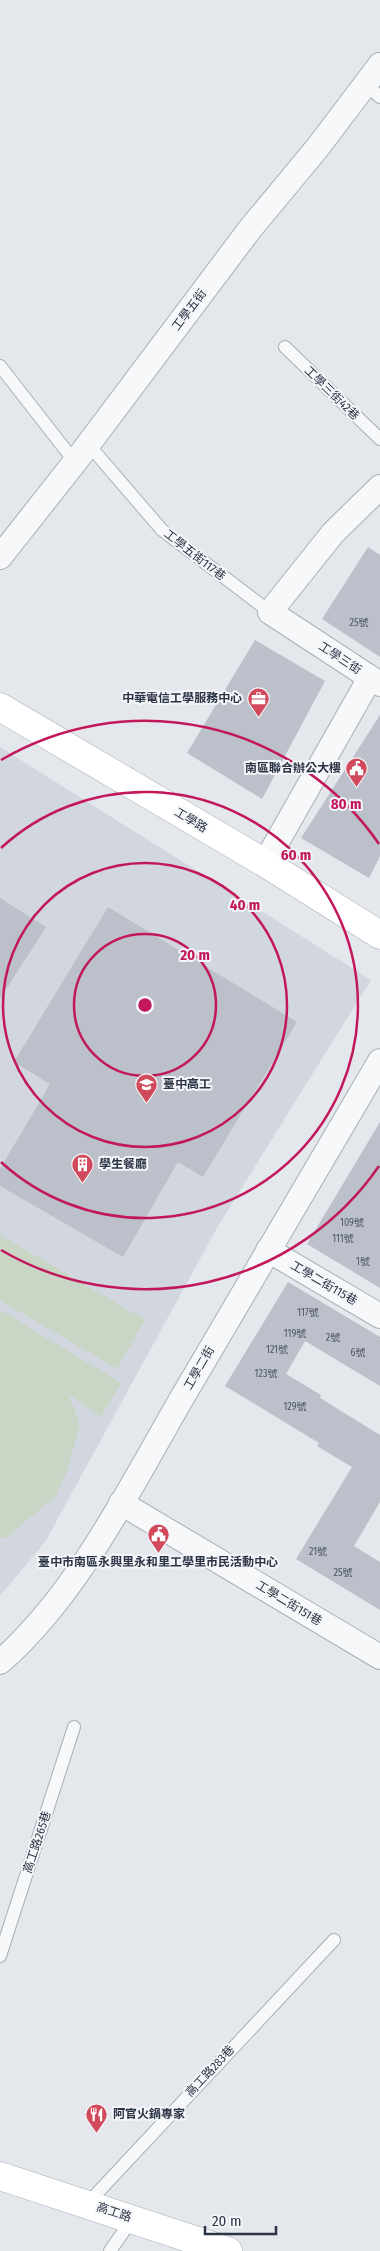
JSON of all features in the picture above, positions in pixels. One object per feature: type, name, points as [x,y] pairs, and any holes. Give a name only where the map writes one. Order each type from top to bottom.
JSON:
[{"type":"street","name":"工學五街","points":[[0,557],[82,453],[250,229],[318,147],[373,90],[380,65]]},
{"type":"street","points":[[270,612],[333,533],[380,487]]},
{"type":"street","name":"工學三街","points":[[265,864],[375,681],[270,612]]},
{"type":"street","name":"工學路","points":[[0,707],[265,864],[380,935]]},
{"type":"street","name":"工學二街","points":[[0,1662],[22,1643],[62,1595],[120,1504],[380,1061]]},
{"type":"street","name":"工學二街115巷","points":[[268,1250],[380,1316]]},
{"type":"street","name":"工學二街151巷","points":[[120,1504],[380,1657]]},
{"type":"street","name":"高工路","points":[[0,2176],[133,2218],[228,2251]]},
{"type":"lane","name":"工學三街42巷","points":[[284,347],[380,439]]},
{"type":"lane","name":"工學五街117巷","points":[[0,366],[82,453],[162,530],[270,612]]},
{"type":"lane","name":"高工路265巷","points":[[0,1956],[74,1727]]},
{"type":"lane","name":"高工路283巷","points":[[87,2204],[334,1940]]},
{"type":"lane","points":[[110,2251],[133,2218]]},
{"type":"shaded area","name":"臺中高工","points":[[0,747],[371,980],[218,1226],[45,1542],[0,1596]]},
{"type":"green space","points":[[0,1235],[145,1320],[117,1369],[0,1300]]},
{"type":"green space","points":[[0,1310],[121,1383],[101,1417],[68,1394],[80,1425],[67,1471],[56,1496],[7,1537],[0,1539]]},
{"type":"building","points":[[368,547],[380,555],[380,657],[322,619]]},
{"type":"building","name":"中華電信工學服務中心","points":[[255,640],[325,681],[262,799],[187,753]]},
{"type":"building","name":"南區聯合辦公大樓","points":[[380,715],[380,856],[369,878],[301,838]]},
{"type":"building","points":[[0,898],[46,927],[0,999]]},
{"type":"building","points":[[108,907],[297,1022],[203,1177],[178,1162],[123,1257],[0,1186],[0,1169],[50,1084],[14,1062]]},
{"type":"building","points":[[380,1122],[380,1288],[307,1244]]},
{"type":"building","points":[[288,1282],[380,1337],[380,1386],[305,1341],[286,1374],[321,1395],[320,1398],[380,1435],[380,1502],[354,1546],[380,1562],[380,1610],[296,1559],[352,1467],[317,1446],[319,1443],[225,1386]]},
{"type":"place","name":"中華電信工學服務中心","points":[[258,717]]},
{"type":"place","name":"南區聯合辦公大樓","points":[[357,787]]},
{"type":"place","name":"臺中高工","points":[[147,1103]]},
{"type":"place","name":"學生餐廳","points":[[83,1183]]},
{"type":"place","name":"臺中市南區永興里永和里工學里市民活動中心","points":[[158,1554]]},
{"type":"place","name":"阿官火鍋專家","points":[[97,2133]]}]
